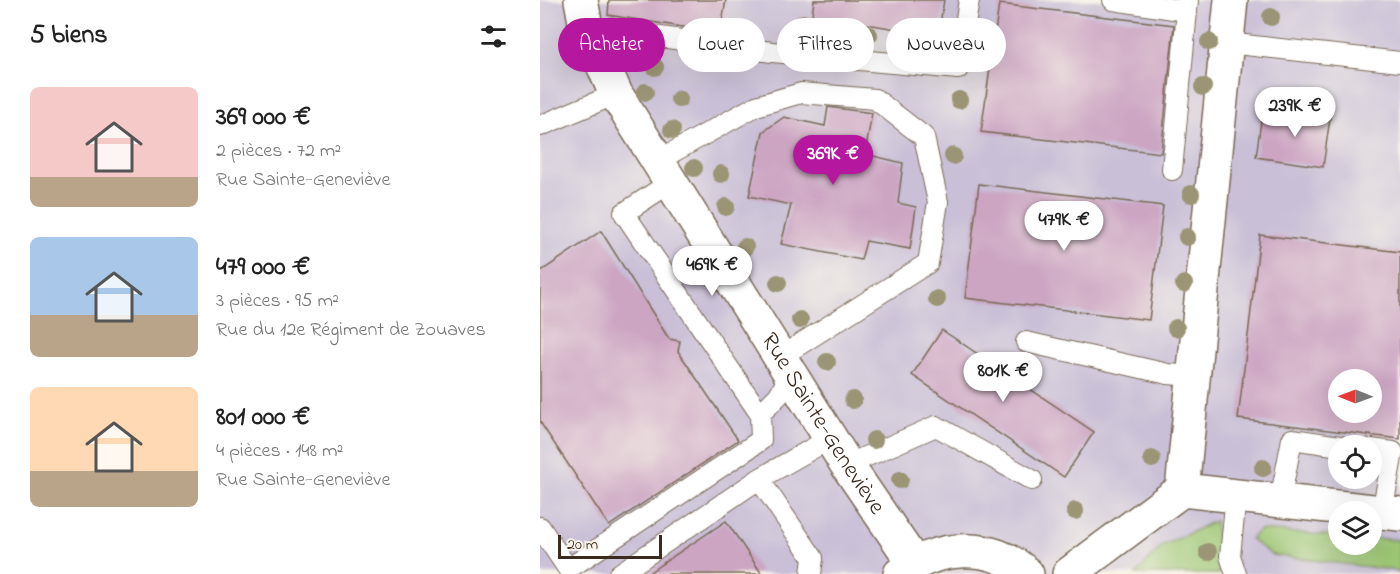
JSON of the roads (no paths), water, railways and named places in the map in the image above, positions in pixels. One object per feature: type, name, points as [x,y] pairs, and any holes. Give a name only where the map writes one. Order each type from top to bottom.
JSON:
[{"type":"street","points":[[1182,490],[1231,0]]},
{"type":"street","name":"Rue Sainte-Geneviève","points":[[583,13],[616,94],[839,452],[907,569]]},
{"type":"street","points":[[1069,574],[1182,490],[1391,513]]},
{"type":"street","points":[[907,569],[941,552],[970,550],[999,556],[1027,574]]},
{"type":"lane","points":[[583,13],[772,52],[958,69],[969,0]]},
{"type":"lane","points":[[1113,0],[1187,6],[1172,170]]},
{"type":"lane","points":[[1227,43],[1400,62]]},
{"type":"lane","points":[[540,527],[568,569],[761,440],[760,414],[624,213],[664,172],[756,106],[801,93],[875,99],[924,137],[938,202],[928,263],[786,366],[778,396],[760,414]]},
{"type":"lane","points":[[540,126],[616,94]]},
{"type":"lane","points":[[1026,342],[1168,374],[1194,376]]},
{"type":"lane","points":[[619,574],[759,479],[839,452],[936,426],[1032,480]]},
{"type":"lane","points":[[1280,501],[1292,439],[1328,444]]},
{"type":"lane","points":[[1382,451],[1393,452],[1391,513]]},
{"type":"lane","points":[[759,479],[813,558],[811,574]]},
{"type":"lane","points":[[1236,496],[1230,556],[1236,574]]}]
